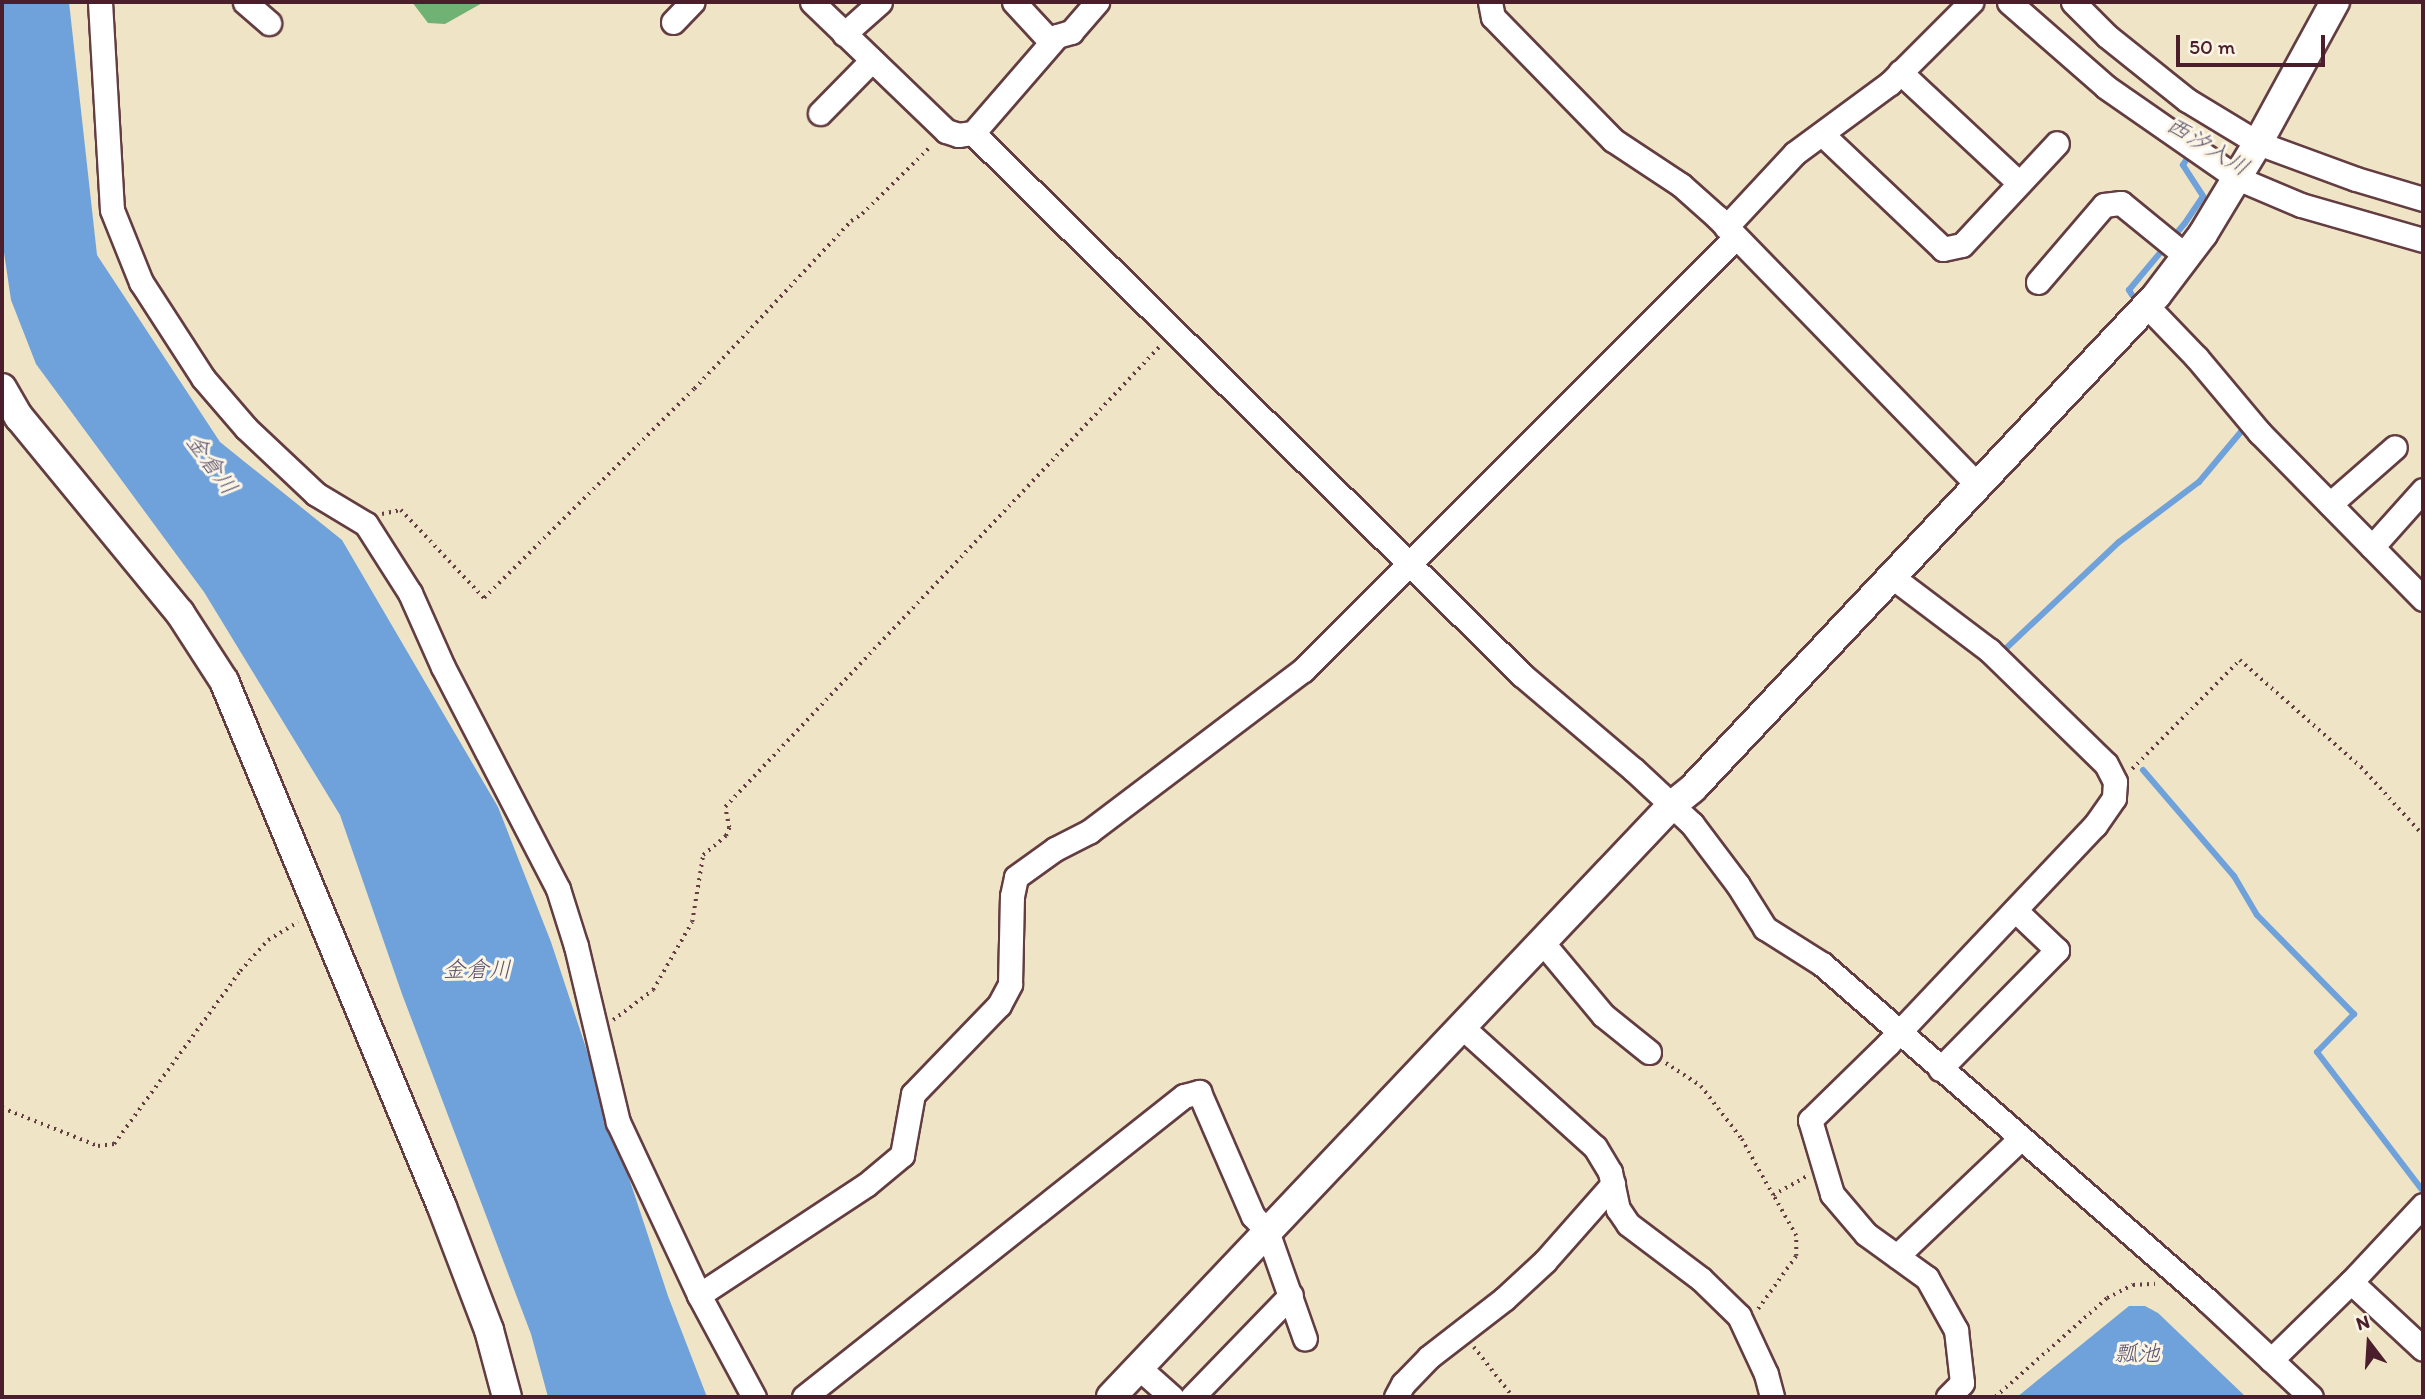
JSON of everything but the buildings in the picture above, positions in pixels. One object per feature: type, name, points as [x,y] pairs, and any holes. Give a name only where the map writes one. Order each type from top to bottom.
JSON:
[{"type":"street","points":[[100,2],[112,210],[141,282],[203,378],[246,428],[316,494],[366,524],[410,593],[443,667],[558,889],[576,946],[618,1122],[699,1295],[754,1397]]},
{"type":"street","points":[[245,2],[269,23]]},
{"type":"street","points":[[673,22],[692,2]]},
{"type":"street","points":[[812,2],[946,131],[958,135],[973,133],[1051,42],[1057,36],[1071,32],[1097,2]]},
{"type":"street","points":[[845,34],[880,2]]},
{"type":"street","points":[[1014,2],[1051,42]]},
{"type":"street","points":[[1490,2],[1493,17],[1613,140],[1681,184],[1977,484]]},
{"type":"street","points":[[699,1295],[866,1185],[902,1154],[913,1094],[999,1005],[1010,984],[1012,895],[1016,877],[1055,849],[1090,831],[1303,670],[1411,564],[1730,233],[1795,153],[1900,72],[1972,2]]},
{"type":"street","points":[[2009,2],[2106,87],[2237,178],[2301,205],[2423,240]]},
{"type":"street","points":[[2073,2],[2107,36],[2187,100],[2258,143],[2356,179],[2423,199]]},
{"type":"street","points":[[1111,1397],[1671,806],[1693,788],[2147,306],[2176,247],[2237,178],[2335,2]]},
{"type":"street","points":[[820,113],[872,61]]},
{"type":"street","points":[[1900,72],[2020,183]]},
{"type":"street","points":[[973,133],[1521,675],[1633,769],[1699,834],[1738,885],[1765,928],[1822,964],[2207,1300],[2311,1397]]},
{"type":"street","points":[[1822,134],[1943,249],[1962,245],[2057,143]]},
{"type":"street","points":[[2038,282],[2104,205],[2121,203],[2176,247]]},
{"type":"street","points":[[2147,306],[2197,358],[2259,432],[2423,599]]},
{"type":"street","points":[[2,388],[19,417],[180,613],[224,681],[324,916],[442,1207],[489,1330],[507,1397]]},
{"type":"street","points":[[2330,504],[2395,447]]},
{"type":"street","points":[[2372,547],[2423,490]]},
{"type":"street","points":[[1891,576],[1989,650],[2105,764],[2115,782],[2114,798],[2095,825],[1810,1119],[1832,1194],[1866,1234],[1927,1278],[1956,1330],[1962,1382],[1948,1397]]},
{"type":"street","points":[[1941,1069],[2057,950],[2015,910]]},
{"type":"street","points":[[1544,943],[1571,980],[1603,1015],[1649,1052]]},
{"type":"street","points":[[1462,1027],[1595,1147],[1604,1159],[1618,1209],[1628,1224],[1701,1279],[1739,1316],[1766,1374],[1772,1397]]},
{"type":"street","points":[[804,1397],[1184,1097],[1199,1092],[1253,1216],[1267,1231],[1306,1339]]},
{"type":"street","points":[[1897,1256],[2020,1139]]},
{"type":"street","points":[[1396,1397],[1403,1384],[1429,1357],[1504,1299],[1545,1261],[1613,1184]]},
{"type":"street","points":[[2271,1360],[2351,1282],[2423,1205]]},
{"type":"street","points":[[2351,1282],[2423,1349]]},
{"type":"street","points":[[1192,1397],[1291,1294]]},
{"type":"street","points":[[1138,1367],[1172,1397]]},
{"type":"path","points":[[366,524],[381,514],[401,510],[484,598],[694,389],[851,221],[862,214],[946,131]]},
{"type":"path","points":[[595,1034],[653,990],[692,922],[703,855],[726,836],[729,828],[725,807],[1174,330]]},
{"type":"path","points":[[2115,782],[2133,768],[2240,660],[2361,767],[2423,835]]},
{"type":"path","points":[[2,1108],[98,1146],[114,1144],[240,971],[268,940],[292,923],[324,916]]},
{"type":"path","points":[[1649,1052],[1701,1086],[1742,1139],[1797,1236],[1796,1256],[1745,1327]]},
{"type":"path","points":[[1773,1195],[1824,1167]]},
{"type":"path","points":[[1995,1397],[2107,1297],[2133,1285],[2157,1284]]},
{"type":"path","points":[[1462,1332],[1513,1397]]},
{"type":"green space","points":[[412,2],[484,2],[445,24],[428,23]]},
{"type":"water","name":"金倉川","points":[[2,2],[69,2],[97,255],[220,442],[342,540],[498,807],[551,942],[668,1296],[707,1397],[548,1397],[531,1334],[402,994],[340,815],[204,592],[36,364],[11,300],[2,239]]},
{"type":"water","name":"瓢池","points":[[2129,1306],[2145,1306],[2158,1313],[2246,1397],[2017,1397]]},
{"type":"waterway","name":"西汐入川","points":[[2132,295],[2129,290],[2185,223],[2203,196],[2183,165],[2188,157]]},
{"type":"waterway","points":[[2000,654],[2119,542],[2199,482],[2245,427],[2243,424]]},
{"type":"waterway","points":[[2143,770],[2234,876],[2257,915],[2354,1014],[2317,1052],[2423,1191]]}]
